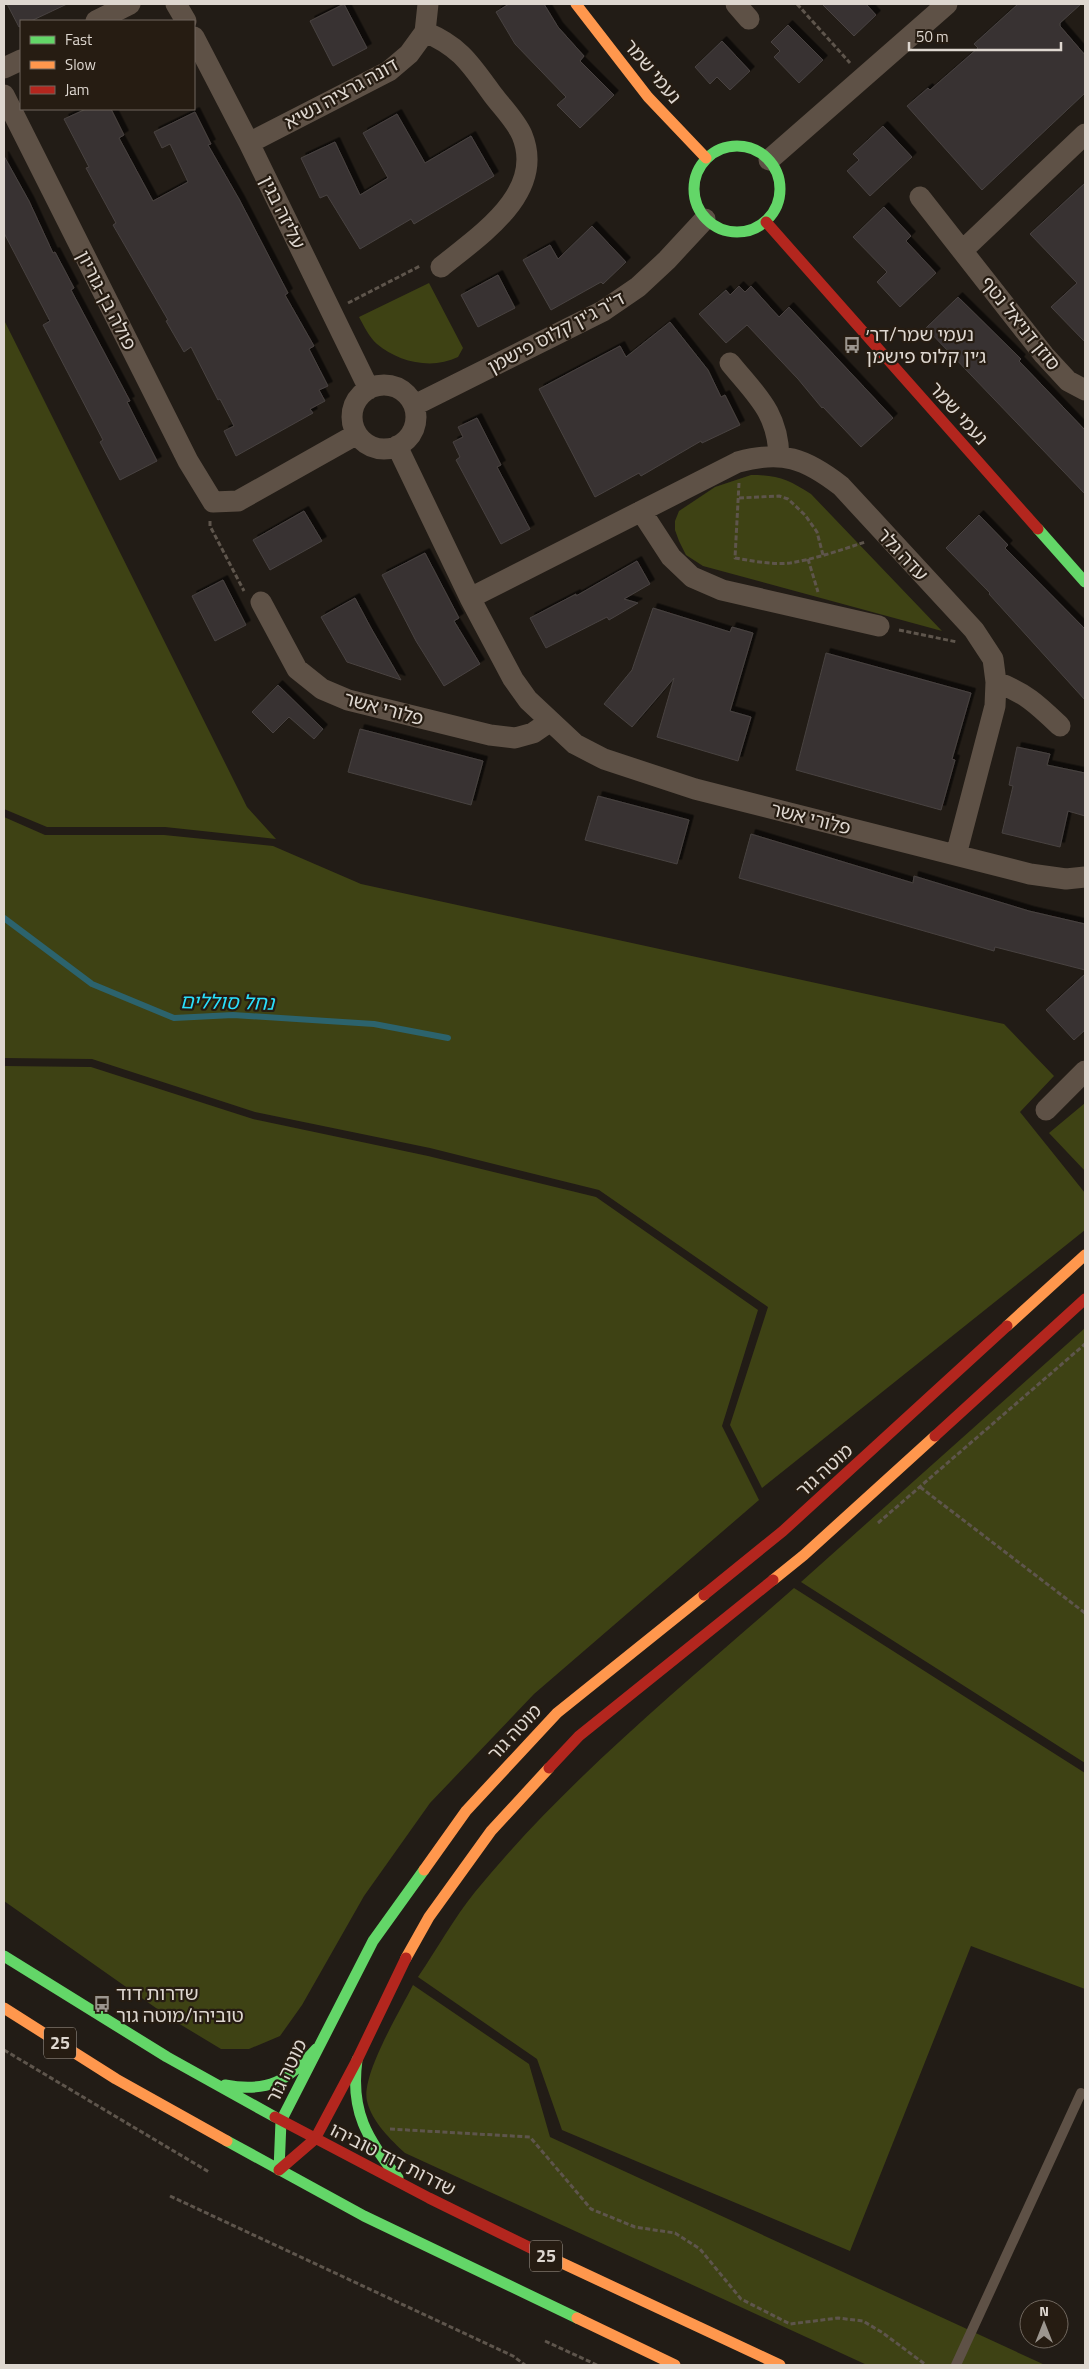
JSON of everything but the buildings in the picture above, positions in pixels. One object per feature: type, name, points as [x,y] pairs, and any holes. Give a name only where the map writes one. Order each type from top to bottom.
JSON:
[{"type":"main road","name":"נעמי שמר","points":[[576,4],[648,97],[706,158]]},
{"type":"main road","points":[[731,146],[745,146],[758,151],[769,160],[777,171],[780,191],[775,212],[766,222],[748,231],[728,232],[716,227],[705,219],[698,208],[694,188],[698,169],[706,158],[718,150],[731,146]]},
{"type":"main road","name":"נעמי שמר","points":[[766,222],[1085,582]]},
{"type":"main road","name":"מוטה גור","points":[[279,2170],[281,2121],[316,2049],[373,1941],[466,1811],[557,1713],[783,1531],[1085,1255]]},
{"type":"main road","points":[[279,2170],[316,2139],[357,2060],[402,1965],[429,1917],[491,1831],[537,1781],[579,1736],[804,1555],[1085,1299]]},
{"type":"main road","name":"שדרות דוד טוביהו","points":[[4,1956],[139,2041],[198,2075],[404,2186],[582,2273],[780,2365]]},
{"type":"main road","name":"25","points":[[4,2008],[116,2079],[364,2216],[675,2365]]},
{"type":"main road","points":[[198,2075],[238,2088],[262,2088],[285,2080],[302,2066],[316,2049]]},
{"type":"main road","points":[[357,2060],[353,2079],[353,2094],[363,2127],[378,2154],[404,2186]]},
{"type":"street","points":[[98,20],[130,4]]},
{"type":"street","points":[[176,4],[185,20]]},
{"type":"street","name":"דונה גרציה נשיא","points":[[249,143],[389,71],[409,54],[424,32],[428,4]]},
{"type":"street","points":[[769,160],[947,4]]},
{"type":"street","points":[[424,32],[445,41],[467,60],[522,134],[528,158],[521,187],[502,217],[441,267]]},
{"type":"street","name":"עליזה בגין","points":[[195,39],[249,143],[369,389]]},
{"type":"street","points":[[4,68],[20,60]]},
{"type":"street","name":"פולה בן-גוריון","points":[[4,95],[188,461],[213,502]]},
{"type":"street","points":[[962,250],[1085,134]]},
{"type":"street","name":"סוזן דניאל נטף","points":[[920,197],[1044,355],[1068,380],[1085,390]]},
{"type":"street","name":"ד\"ר ג'ין קלוס פישמן","points":[[415,405],[603,311],[638,287],[667,260],[705,219]]},
{"type":"street","points":[[730,363],[769,410],[776,426],[779,457]]},
{"type":"street","points":[[380,385],[394,387],[408,395],[415,405],[417,419],[415,428],[409,438],[397,446],[382,450],[371,447],[357,434],[352,414],[355,403],[369,389],[380,385]]},
{"type":"street","points":[[213,502],[238,501],[357,434]]},
{"type":"street","name":"פלורי אשר","points":[[397,446],[470,598],[513,679],[528,700],[549,722],[575,744],[604,759],[647,775],[1030,874],[1066,879],[1085,877]]},
{"type":"street","name":"עדה גלר","points":[[470,598],[738,462],[760,456],[779,457],[803,461],[821,470],[841,486],[974,630],[992,659],[996,682],[996,706],[956,855]]},
{"type":"street","points":[[641,511],[671,557],[692,577],[722,590],[879,626]]},
{"type":"street","name":"פלורי אשר","points":[[261,602],[297,669],[322,690],[348,700],[490,735],[516,738],[533,733],[549,722]]},
{"type":"street","points":[[996,682],[1016,689],[1031,699],[1060,726]]},
{"type":"street","points":[[1046,1110],[1085,1071]]},
{"type":"lane","points":[[956,2365],[1081,2094]]},
{"type":"path","points":[[797,4],[863,78]]},
{"type":"path","points":[[331,311],[428,262],[441,267]]},
{"type":"path","points":[[738,462],[739,498],[735,558],[767,563],[788,563],[823,555],[886,535]]},
{"type":"path","points":[[739,498],[779,496],[788,499],[805,515],[817,532],[823,555]]},
{"type":"path","points":[[213,502],[210,526],[246,595],[261,602]]},
{"type":"path","points":[[808,559],[821,613]]},
{"type":"path","points":[[879,626],[985,647]]},
{"type":"path","points":[[875,1525],[921,1488],[1085,1344]]},
{"type":"path","points":[[898,1470],[1085,1613]]},
{"type":"path","points":[[4,2050],[209,2172]]},
{"type":"path","points":[[363,2127],[530,2137],[591,2208],[635,2227],[675,2233],[700,2249],[741,2299],[790,2324],[838,2318],[863,2321],[884,2333],[926,2365]]},
{"type":"path","points":[[170,2196],[513,2356],[525,2365]]},
{"type":"path","points":[[545,2341],[597,2365]]},
{"type":"green space","points":[[429,283],[463,348],[458,357],[437,363],[416,362],[385,350],[372,338],[359,317]]},
{"type":"green space","points":[[4,320],[247,807],[276,839],[165,827],[47,827],[4,809]]},
{"type":"green space","points":[[751,475],[783,479],[811,494],[942,631],[703,566],[686,555],[675,530],[675,521],[679,511],[715,487]]},
{"type":"green space","points":[[4,817],[45,835],[164,835],[273,846],[361,884],[1004,1024],[1054,1076],[1020,1112],[1085,1193],[1085,1230],[762,1488],[730,1425],[768,1307],[599,1190],[430,1148],[255,1112],[92,1059],[4,1058]]},
{"type":"green space","points":[[4,1066],[91,1067],[253,1119],[428,1156],[596,1197],[758,1310],[722,1426],[759,1500],[534,1694],[430,1803],[364,1896],[302,2005],[280,2036],[249,2049],[221,2049],[173,2020],[4,1901]]},
{"type":"green space","points":[[1085,1103],[1085,1171],[1049,1133]]},
{"type":"green space","points":[[1085,1328],[1085,1763],[801,1582]]},
{"type":"green space","points":[[794,1588],[1085,1773],[1085,1989],[971,1946],[850,2251],[562,2130],[537,2059],[418,1977],[467,1902],[511,1850],[549,1810],[628,1734]]},
{"type":"green space","points":[[413,1985],[529,2064],[550,2137],[1045,2365],[867,2365],[405,2153],[388,2136],[373,2116],[367,2101],[367,2090],[375,2060]]},
{"type":"waterway","name":"נחל סוללים","points":[[4,918],[92,984],[174,1018],[233,1015],[374,1024],[448,1038]]},
{"type":"traffic: fast","points":[[737,146],[754,149],[768,158],[777,172],[780,189],[777,206],[768,220],[754,229],[737,232],[720,229],[706,220],[697,206],[694,189],[697,172],[706,158],[720,149],[737,146]]},
{"type":"traffic: fast","points":[[1038,529],[1085,582]]},
{"type":"traffic: fast","points":[[279,2170],[281,2121],[373,1941],[424,1870]]},
{"type":"traffic: fast","points":[[4,1956],[167,2057],[275,2117]]},
{"type":"traffic: fast","points":[[225,2085],[253,2087],[265,2086],[276,2082],[296,2069],[316,2049]]},
{"type":"traffic: fast","points":[[357,2060],[356,2094],[363,2124],[387,2164],[398,2178]]},
{"type":"traffic: fast","points":[[227,2141],[364,2216],[577,2318]]},
{"type":"traffic: slow","points":[[576,4],[648,97],[706,158]]},
{"type":"traffic: slow","points":[[1007,1326],[1085,1255]]},
{"type":"traffic: slow","points":[[773,1580],[804,1555],[935,1436]]},
{"type":"traffic: slow","points":[[424,1870],[466,1811],[557,1713],[704,1595]]},
{"type":"traffic: slow","points":[[406,1958],[429,1917],[491,1831],[549,1768]]},
{"type":"traffic: slow","points":[[4,2008],[116,2079],[227,2141]]},
{"type":"traffic: slow","points":[[547,2256],[780,2365]]},
{"type":"traffic: slow","points":[[577,2318],[675,2365]]},
{"type":"traffic: jam","points":[[766,222],[1038,529]]},
{"type":"traffic: jam","points":[[935,1436],[1085,1299]]},
{"type":"traffic: jam","points":[[704,1595],[783,1531],[1007,1326]]},
{"type":"traffic: jam","points":[[549,1768],[579,1736],[773,1580]]},
{"type":"traffic: jam","points":[[279,2170],[315,2139],[357,2060],[406,1958]]},
{"type":"traffic: jam","points":[[275,2117],[429,2198],[547,2256]]},
{"type":"place","name":"נעמי שמר/דר׳ ג׳ין קלוס פישמן","points":[[852,345]]},
{"type":"place","name":"שדרות דוד טוביהו/מוטה גור","points":[[102,2004]]}]
